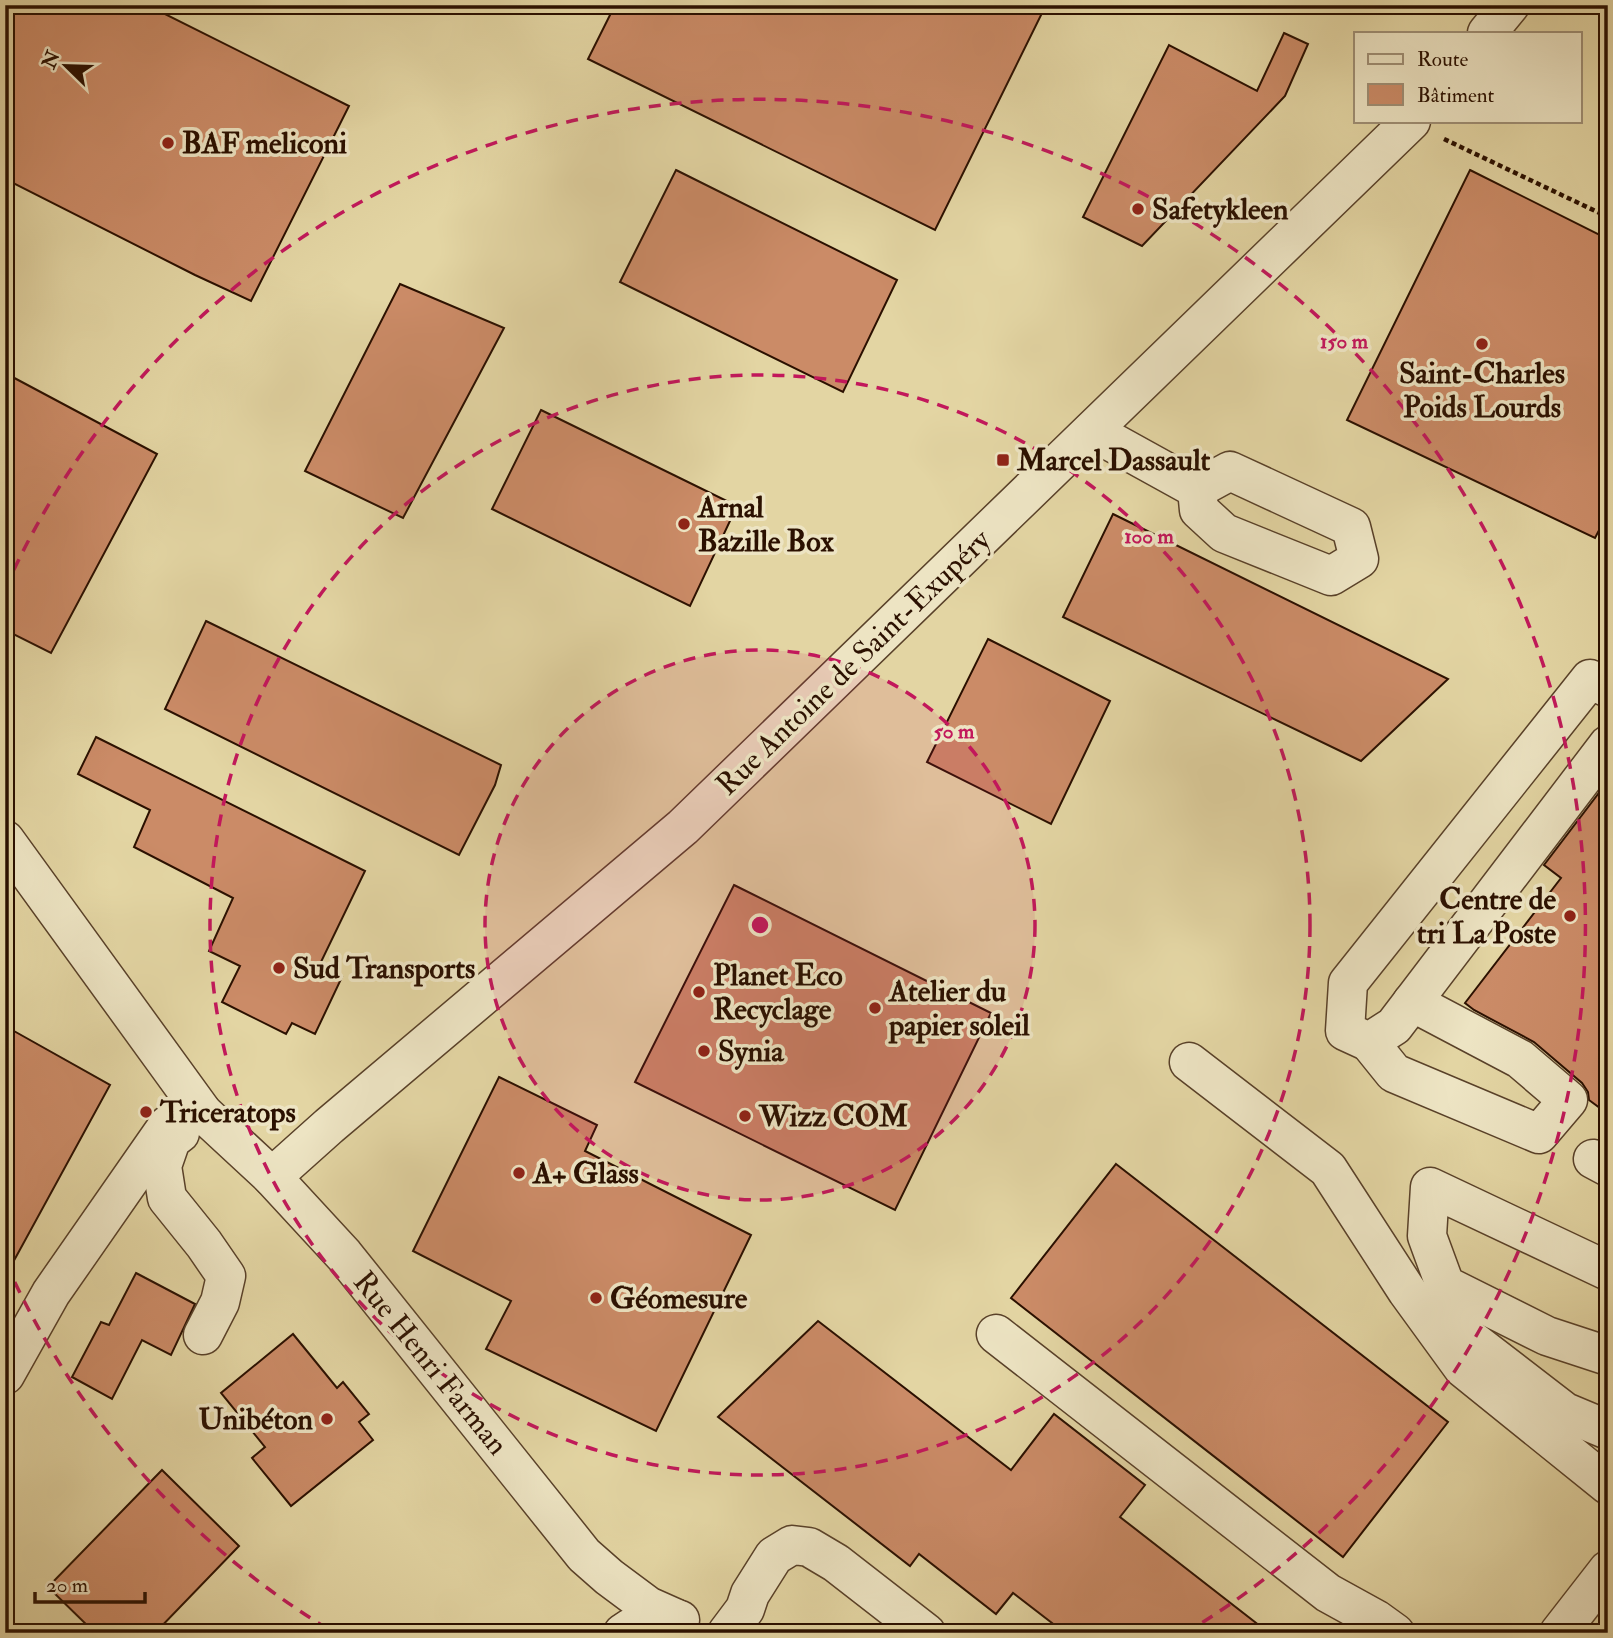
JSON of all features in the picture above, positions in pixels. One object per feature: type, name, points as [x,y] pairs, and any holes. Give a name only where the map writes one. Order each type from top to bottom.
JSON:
[{"type":"street","points":[[1488,32],[1510,5]]},
{"type":"street","name":"Rue Antoine de Saint-Exupéry","points":[[272,1177],[683,827],[1092,431],[1424,128]]},
{"type":"street","points":[[1092,431],[1197,489]]},
{"type":"street","points":[[1412,1002],[1520,1059],[1568,1100],[1539,1134],[1394,1073],[1369,1042],[1345,1031],[1348,983],[1591,679],[1608,688]]},
{"type":"street","points":[[1369,1042],[1394,1026],[1608,745]]},
{"type":"street","name":"Rue Henri Farman","points":[[5,840],[203,1113],[272,1177],[344,1255],[584,1555],[648,1606],[699,1627]]},
{"type":"street","points":[[1189,1062],[1328,1169],[1407,1291],[1516,1392],[1608,1485]]},
{"type":"street","points":[[203,1113],[171,1140],[162,1166],[167,1198],[205,1244],[226,1276],[220,1302],[203,1335]]},
{"type":"street","points":[[5,1376],[51,1293],[168,1125],[203,1113]]},
{"type":"street","points":[[1608,1271],[1430,1187],[1427,1236],[1446,1285],[1547,1336],[1608,1356]]},
{"type":"street","points":[[996,1334],[1328,1592],[1395,1633]]},
{"type":"street","points":[[1516,1392],[1547,1336]]},
{"type":"street","points":[[1516,1392],[1608,1430]]},
{"type":"street","points":[[622,1633],[639,1622],[656,1617],[699,1627],[723,1616],[735,1601],[750,1594],[774,1556],[792,1545],[809,1547],[836,1563],[926,1633]]},
{"type":"street","name":"Rue Henri Farman","points":[[584,1555],[622,1633]]},
{"type":"street","points":[[1559,1633],[1608,1570]]},
{"type":"path","points":[[1424,128],[1608,217]]},
{"type":"building","name":"BAF meliconi","points":[[5,5],[147,5],[349,106],[251,301],[5,179]]},
{"type":"building","points":[[615,5],[1046,5],[935,230],[588,59]]},
{"type":"building","points":[[1284,33],[1308,44],[1285,96],[1142,246],[1083,217],[1169,45],[1257,91]]},
{"type":"building","points":[[676,170],[897,280],[843,392],[620,282]]},
{"type":"building","points":[[1470,170],[1608,239],[1608,513],[1595,538],[1347,420]]},
{"type":"building","points":[[400,284],[504,328],[403,518],[305,471]]},
{"type":"building","points":[[5,373],[157,454],[51,653],[5,630]]},
{"type":"building","points":[[541,410],[737,506],[690,606],[492,509]]},
{"type":"building","points":[[1113,514],[1448,679],[1361,761],[1063,617]]},
{"type":"building","points":[[206,621],[501,765],[495,785],[459,855],[165,709]]},
{"type":"building","points":[[988,639],[1110,701],[1051,824],[927,762]]},
{"type":"building","points":[[96,737],[365,871],[319,966],[342,977],[315,1034],[292,1023],[286,1034],[222,1002],[240,966],[209,951],[233,898],[134,847],[150,810],[78,774]]},
{"type":"building","name":"Centre de tri La Poste","points":[[1608,781],[1608,1114],[1589,1100],[1588,1092],[1582,1083],[1534,1042],[1465,1003],[1561,878],[1544,865]]},
{"type":"building","points":[[734,885],[991,1013],[895,1210],[635,1082]]},
{"type":"building","points":[[5,1026],[110,1085],[5,1277]]},
{"type":"building","points":[[499,1077],[597,1125],[585,1151],[751,1235],[656,1431],[486,1349],[511,1301],[413,1251]]},
{"type":"building","points":[[1116,1164],[1448,1422],[1343,1557],[1011,1298]]},
{"type":"building","points":[[136,1273],[195,1304],[171,1355],[142,1340],[112,1399],[72,1377],[101,1322],[109,1325]]},
{"type":"building","points":[[818,1321],[1011,1470],[1054,1414],[1145,1485],[1120,1517],[1269,1633],[1065,1633],[1013,1593],[996,1614],[919,1554],[910,1566],[718,1417]]},
{"type":"building","points":[[293,1334],[337,1388],[343,1382],[369,1414],[359,1422],[373,1440],[291,1506],[252,1458],[265,1447],[221,1393]]},
{"type":"building","points":[[162,1470],[239,1546],[155,1633],[95,1633],[48,1587]]},
{"type":"place","name":"BAF meliconi","points":[[168,143]]},
{"type":"place","name":"Safetykleen","points":[[1138,209]]},
{"type":"place","name":"Saint-Charles Poids Lourds","points":[[1482,344]]},
{"type":"place","name":"Marcel Dassault","points":[[1003,460]]},
{"type":"place","name":"Arnal Bazille Box","points":[[684,524]]},
{"type":"place","name":"Centre de tri La Poste","points":[[1570,916]]},
{"type":"place","name":"Sud Transports","points":[[279,968]]},
{"type":"place","name":"Planet Eco Recyclage","points":[[699,992]]},
{"type":"place","name":"Atelier du papier soleil","points":[[875,1008]]},
{"type":"place","name":"Synia","points":[[704,1051]]},
{"type":"place","name":"Triceratops","points":[[146,1112]]},
{"type":"place","name":"Wizz COM","points":[[745,1116]]},
{"type":"place","name":"A+ Glass","points":[[519,1173]]},
{"type":"place","name":"Géomesure","points":[[596,1298]]},
{"type":"place","name":"Unibéton","points":[[327,1419]]}]
